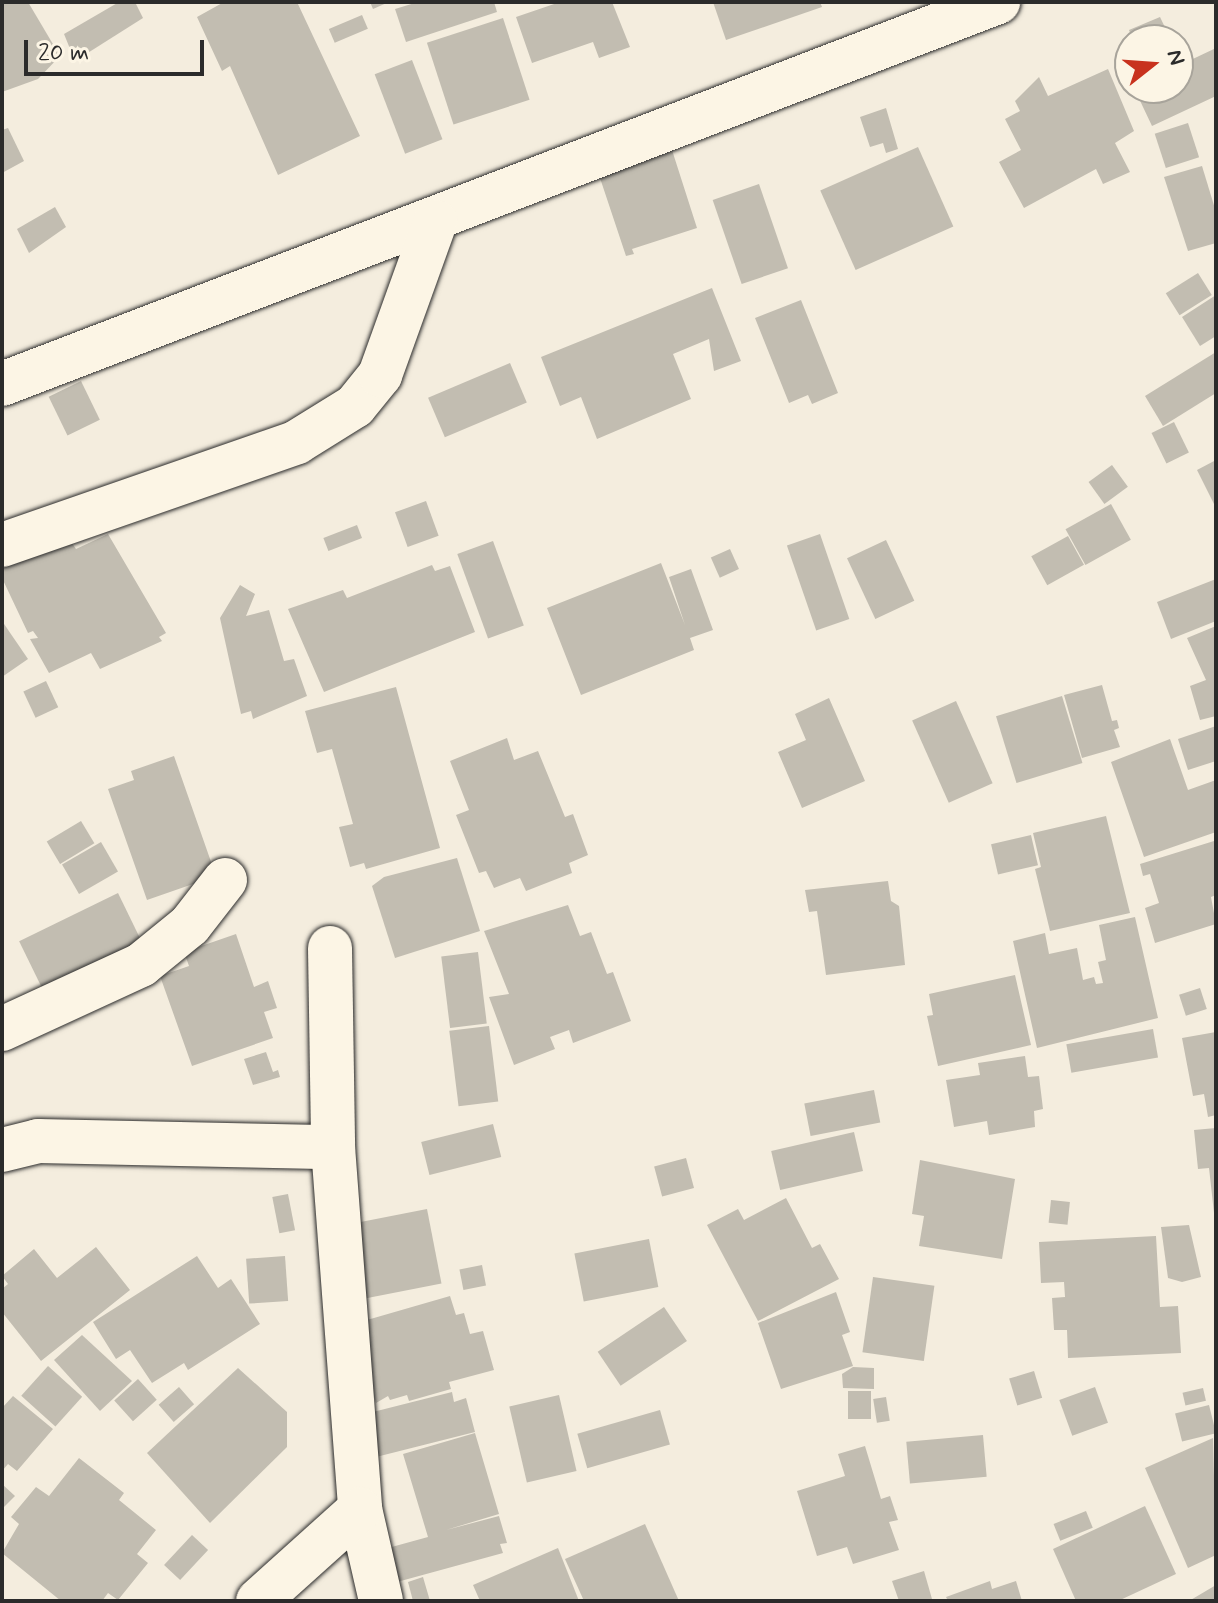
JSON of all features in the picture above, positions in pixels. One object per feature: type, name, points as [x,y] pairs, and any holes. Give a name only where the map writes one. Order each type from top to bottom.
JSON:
[{"type":"street","points":[[2,384],[435,222],[948,10],[998,2]]},
{"type":"street","points":[[2,545],[297,442],[343,415],[380,375],[435,222]]},
{"type":"street","points":[[2,1029],[141,965],[190,925],[225,880]]},
{"type":"street","points":[[330,948],[333,1147],[360,1509],[381,1601]]},
{"type":"street","points":[[2,1150],[38,1141],[333,1147]]},
{"type":"street","points":[[258,1601],[360,1509]]},
{"type":"building","points":[[2,2],[28,2],[60,56],[38,79],[2,92]]},
{"type":"building","points":[[119,2],[135,2],[143,18],[75,61],[64,34]]},
{"type":"building","points":[[224,2],[297,2],[360,136],[278,175],[230,66],[222,71],[197,17]]},
{"type":"building","points":[[370,2],[389,2],[373,9]]},
{"type":"building","points":[[418,2],[494,2],[497,12],[406,42],[395,9]]},
{"type":"building","points":[[560,2],[612,2],[630,47],[599,58],[593,42],[532,63],[516,17]]},
{"type":"building","points":[[713,2],[820,2],[822,7],[726,40]]},
{"type":"building","points":[[362,15],[368,29],[335,43],[329,29]]},
{"type":"building","points":[[1160,17],[1163,24],[1143,24]]},
{"type":"building","points":[[503,18],[530,100],[453,125],[427,43]]},
{"type":"building","points":[[1216,48],[1216,96],[1152,126],[1142,104],[1194,104],[1194,58]]},
{"type":"building","points":[[412,60],[442,139],[405,154],[375,74]]},
{"type":"building","points":[[1108,69],[1114,83],[1114,104],[1123,104],[1134,131],[1115,143],[1130,172],[1103,184],[1096,169],[1024,208],[999,162],[1021,150],[1005,119],[1020,111],[1015,101],[1039,77],[1048,96]]},
{"type":"building","points":[[886,108],[898,149],[886,153],[883,143],[870,147],[860,117]]},
{"type":"building","points":[[1188,123],[1199,157],[1166,168],[1155,134]]},
{"type":"building","points":[[8,128],[24,161],[2,173],[2,130]]},
{"type":"building","points":[[918,147],[953,226],[856,270],[820,191]]},
{"type":"building","points":[[672,150],[697,228],[632,249],[634,254],[626,256],[599,175]]},
{"type":"building","points":[[1202,166],[1216,212],[1216,243],[1188,251],[1164,177]]},
{"type":"building","points":[[759,184],[788,268],[742,284],[713,200]]},
{"type":"building","points":[[55,207],[66,227],[29,253],[17,229]]},
{"type":"building","points":[[1198,273],[1212,295],[1180,315],[1166,293]]},
{"type":"building","points":[[712,288],[741,361],[714,371],[709,339],[673,354],[691,399],[597,439],[581,397],[560,406],[541,357]]},
{"type":"building","points":[[1216,295],[1216,336],[1200,346],[1182,317]]},
{"type":"building","points":[[801,300],[838,393],[812,404],[808,395],[789,403],[755,318]]},
{"type":"building","points":[[1216,352],[1216,393],[1163,426],[1145,396]]},
{"type":"building","points":[[510,363],[527,403],[445,437],[428,398]]},
{"type":"building","points":[[81,381],[100,420],[67,435],[49,397]]},
{"type":"building","points":[[1174,422],[1189,453],[1166,464],[1152,433]]},
{"type":"building","points":[[1216,460],[1216,508],[1197,470]]},
{"type":"building","points":[[1112,465],[1128,487],[1104,504],[1089,482]]},
{"type":"building","points":[[426,501],[439,536],[408,547],[395,512]]},
{"type":"building","points":[[1111,504],[1131,540],[1085,565],[1066,529]]},
{"type":"building","points":[[357,525],[362,538],[328,551],[323,538]]},
{"type":"building","points":[[63,530],[76,549],[108,534],[166,633],[159,637],[162,641],[100,669],[91,653],[49,673],[30,639],[38,638],[33,631],[28,633],[2,578],[2,560]]},
{"type":"building","points":[[820,534],[849,619],[816,630],[787,545]]},
{"type":"building","points":[[1068,536],[1084,565],[1047,585],[1031,556]]},
{"type":"building","points":[[886,540],[914,601],[875,619],[847,558]]},
{"type":"building","points":[[493,541],[524,626],[488,639],[457,554]]},
{"type":"building","points":[[730,549],[739,569],[720,578],[711,558]]},
{"type":"building","points":[[661,563],[685,625],[669,577],[691,569],[713,630],[690,638],[694,650],[581,695],[547,608]]},
{"type":"building","points":[[432,565],[435,571],[450,566],[475,632],[324,692],[288,609],[343,590],[347,598]]},
{"type":"building","points":[[1216,579],[1216,621],[1171,639],[1157,602]]},
{"type":"building","points":[[240,585],[255,594],[246,616],[269,610],[284,661],[294,659],[307,696],[253,719],[251,711],[241,714],[220,618]]},
{"type":"building","points":[[2,621],[28,659],[2,677]]},
{"type":"building","points":[[1216,626],[1216,716],[1200,720],[1190,686],[1206,680],[1187,638]]},
{"type":"building","points":[[46,681],[58,707],[36,718],[23,692]]},
{"type":"building","points":[[1102,685],[1112,721],[1117,720],[1119,728],[1114,730],[1120,747],[1082,758],[1064,695]]},
{"type":"building","points":[[396,687],[440,848],[366,869],[364,863],[350,867],[339,827],[353,824],[332,749],[317,753],[305,711]]},
{"type":"building","points":[[1062,696],[1082,763],[1016,783],[996,716]]},
{"type":"building","points":[[829,698],[865,781],[802,808],[778,752],[806,740],[795,714]]},
{"type":"building","points":[[956,701],[993,783],[949,803],[912,721]]},
{"type":"building","points":[[1216,726],[1216,761],[1188,770],[1178,739]]},
{"type":"building","points":[[507,738],[514,760],[538,751],[565,817],[573,814],[588,855],[569,863],[572,873],[526,891],[520,878],[494,888],[486,871],[479,873],[456,815],[469,810],[450,761]]},
{"type":"building","points":[[1170,739],[1188,790],[1216,780],[1216,832],[1144,857],[1111,762]]},
{"type":"building","points":[[174,756],[216,876],[147,900],[108,789],[134,780],[131,771]]},
{"type":"building","points":[[1106,816],[1130,913],[1050,931],[1035,869],[1041,867],[1033,833]]},
{"type":"building","points":[[81,821],[94,843],[60,864],[47,842]]},
{"type":"building","points":[[1031,835],[1038,865],[998,874],[991,844]]},
{"type":"building","points":[[1214,841],[1216,895],[1211,897],[1216,924],[1155,943],[1145,908],[1159,903],[1150,874],[1143,876],[1140,864]]},
{"type":"building","points":[[101,842],[118,871],[79,894],[62,864]]},
{"type":"building","points":[[457,858],[480,931],[395,958],[372,886],[384,877]]},
{"type":"building","points":[[888,881],[891,901],[899,906],[905,965],[826,975],[817,911],[809,912],[805,890]]},
{"type":"building","points":[[118,893],[143,945],[45,993],[19,941]]},
{"type":"building","points":[[568,905],[580,936],[591,932],[607,974],[613,972],[631,1021],[573,1043],[569,1030],[550,1037],[555,1049],[514,1065],[489,997],[509,994],[484,931]]},
{"type":"building","points":[[1135,917],[1158,1018],[1037,1048],[1013,941],[1045,933],[1049,954],[1077,948],[1083,980],[1094,977],[1096,984],[1103,983],[1098,962],[1106,960],[1099,925]]},
{"type":"building","points":[[236,934],[254,987],[268,981],[277,1008],[264,1012],[273,1038],[192,1066],[160,976],[189,966],[184,952]]},
{"type":"building","points":[[478,952],[487,1023],[450,1028],[441,957]]},
{"type":"building","points":[[1015,975],[1031,1045],[938,1066],[927,1016],[933,1015],[929,994]]},
{"type":"building","points":[[1200,988],[1207,1009],[1186,1016],[1179,995]]},
{"type":"building","points":[[489,1026],[498,1101],[459,1106],[449,1031]]},
{"type":"building","points":[[1153,1029],[1158,1058],[1071,1073],[1066,1044]]},
{"type":"building","points":[[1216,1032],[1216,1115],[1208,1117],[1204,1094],[1193,1096],[1182,1038]]},
{"type":"building","points":[[266,1052],[273,1072],[278,1070],[280,1077],[253,1085],[244,1059]]},
{"type":"building","points":[[1025,1056],[1028,1077],[1039,1076],[1043,1109],[1034,1111],[1035,1127],[989,1135],[987,1121],[954,1127],[946,1080],[980,1075],[978,1063]]},
{"type":"building","points":[[874,1090],[880,1122],[811,1136],[804,1104]]},
{"type":"building","points":[[493,1124],[501,1157],[429,1175],[421,1142]]},
{"type":"building","points":[[1216,1128],[1214,1213],[1209,1168],[1198,1169],[1194,1130]]},
{"type":"building","points":[[854,1132],[863,1171],[780,1190],[771,1151]]},
{"type":"building","points":[[686,1158],[694,1188],[662,1196],[654,1167]]},
{"type":"building","points":[[920,1160],[1015,1179],[1002,1259],[919,1246],[924,1216],[912,1214]]},
{"type":"building","points":[[288,1194],[295,1230],[279,1233],[272,1197]]},
{"type":"building","points":[[786,1198],[812,1248],[820,1244],[839,1279],[758,1321],[707,1225],[738,1209],[744,1220]]},
{"type":"building","points":[[1051,1200],[1070,1202],[1067,1225],[1049,1223]]},
{"type":"building","points":[[427,1209],[442,1284],[365,1298],[350,1224]]},
{"type":"building","points":[[1189,1225],[1201,1277],[1182,1282],[1168,1278],[1161,1227]]},
{"type":"building","points":[[1156,1236],[1160,1307],[1178,1306],[1181,1353],[1068,1358],[1067,1330],[1054,1330],[1052,1298],[1065,1297],[1064,1282],[1041,1283],[1039,1242]]},
{"type":"building","points":[[649,1239],[658,1287],[584,1302],[574,1254]]},
{"type":"building","points":[[96,1247],[130,1290],[41,1361],[2,1312],[2,1289],[8,1284],[2,1276],[34,1249],[57,1278]]},
{"type":"building","points":[[197,1256],[218,1288],[231,1279],[260,1324],[188,1370],[184,1363],[152,1383],[130,1350],[116,1359],[93,1322]]},
{"type":"building","points":[[285,1256],[288,1301],[249,1304],[246,1259]]},
{"type":"building","points":[[482,1265],[486,1286],[463,1290],[459,1269]]},
{"type":"building","points":[[873,1277],[934,1286],[924,1361],[862,1352]]},
{"type":"building","points":[[836,1292],[850,1332],[842,1335],[853,1366],[781,1389],[758,1323]]},
{"type":"building","points":[[450,1296],[456,1315],[464,1313],[470,1334],[483,1331],[494,1370],[449,1382],[451,1389],[409,1401],[407,1395],[390,1400],[388,1396],[376,1403],[366,1370],[372,1369],[358,1330],[369,1326],[367,1320]]},
{"type":"building","points":[[664,1307],[687,1341],[621,1386],[598,1352]]},
{"type":"building","points":[[82,1335],[132,1381],[100,1411],[54,1360]]},
{"type":"building","points":[[48,1366],[82,1397],[55,1427],[21,1396]]},
{"type":"building","points":[[853,1367],[874,1368],[874,1389],[843,1388],[842,1374]]},
{"type":"building","points":[[238,1368],[287,1412],[287,1447],[210,1523],[147,1453]]},
{"type":"building","points":[[1034,1371],[1042,1398],[1017,1405],[1009,1379]]},
{"type":"building","points":[[138,1379],[157,1400],[133,1421],[114,1400]]},
{"type":"building","points":[[179,1387],[194,1404],[174,1422],[159,1405]]},
{"type":"building","points":[[1095,1387],[1108,1423],[1072,1436],[1059,1400]]},
{"type":"building","points":[[1203,1388],[1206,1401],[1185,1405],[1183,1393]]},
{"type":"building","points":[[848,1391],[871,1391],[871,1419],[848,1419]]},
{"type":"building","points":[[452,1392],[454,1402],[466,1398],[475,1432],[376,1457],[365,1414]]},
{"type":"building","points":[[559,1395],[577,1471],[527,1482],[509,1406]]},
{"type":"building","points":[[13,1396],[53,1429],[17,1471],[8,1464],[2,1471],[2,1408]]},
{"type":"building","points":[[886,1397],[890,1421],[877,1423],[873,1399]]},
{"type":"building","points":[[1209,1405],[1216,1433],[1182,1442],[1175,1413]]},
{"type":"building","points":[[660,1410],[670,1445],[587,1468],[577,1434]]},
{"type":"building","points":[[475,1433],[499,1514],[446,1530],[499,1516],[507,1543],[500,1544],[503,1553],[397,1582],[388,1548],[428,1537],[403,1454]]},
{"type":"building","points":[[983,1435],[987,1477],[910,1484],[906,1442]]},
{"type":"building","points":[[1213,1438],[1216,1555],[1188,1568],[1145,1468]]},
{"type":"building","points":[[865,1446],[881,1499],[890,1496],[898,1520],[889,1522],[899,1550],[853,1564],[847,1547],[817,1556],[797,1491],[845,1476],[838,1454]]},
{"type":"building","points":[[79,1458],[124,1493],[119,1500],[156,1530],[137,1554],[148,1563],[118,1600],[108,1593],[102,1601],[61,1601],[2,1553],[19,1524],[11,1517],[36,1487],[49,1496]]},
{"type":"building","points":[[2,1484],[15,1496],[2,1509]]},
{"type":"building","points":[[1145,1506],[1176,1574],[1118,1601],[1076,1601],[1053,1549]]},
{"type":"building","points":[[1086,1511],[1093,1528],[1060,1541],[1054,1524]]},
{"type":"building","points":[[645,1524],[679,1601],[584,1601],[565,1559]]},
{"type":"building","points":[[192,1535],[208,1550],[180,1580],[164,1565]]},
{"type":"building","points":[[558,1548],[579,1601],[480,1601],[473,1585]]},
{"type":"building","points":[[924,1571],[932,1599],[899,1601],[892,1581]]},
{"type":"building","points":[[423,1577],[430,1601],[413,1601],[408,1582]]},
{"type":"building","points":[[990,1581],[992,1589],[1016,1581],[1022,1601],[948,1601],[946,1597]]},
{"type":"building","points":[[1216,1585],[1216,1601],[1189,1601]]}]
